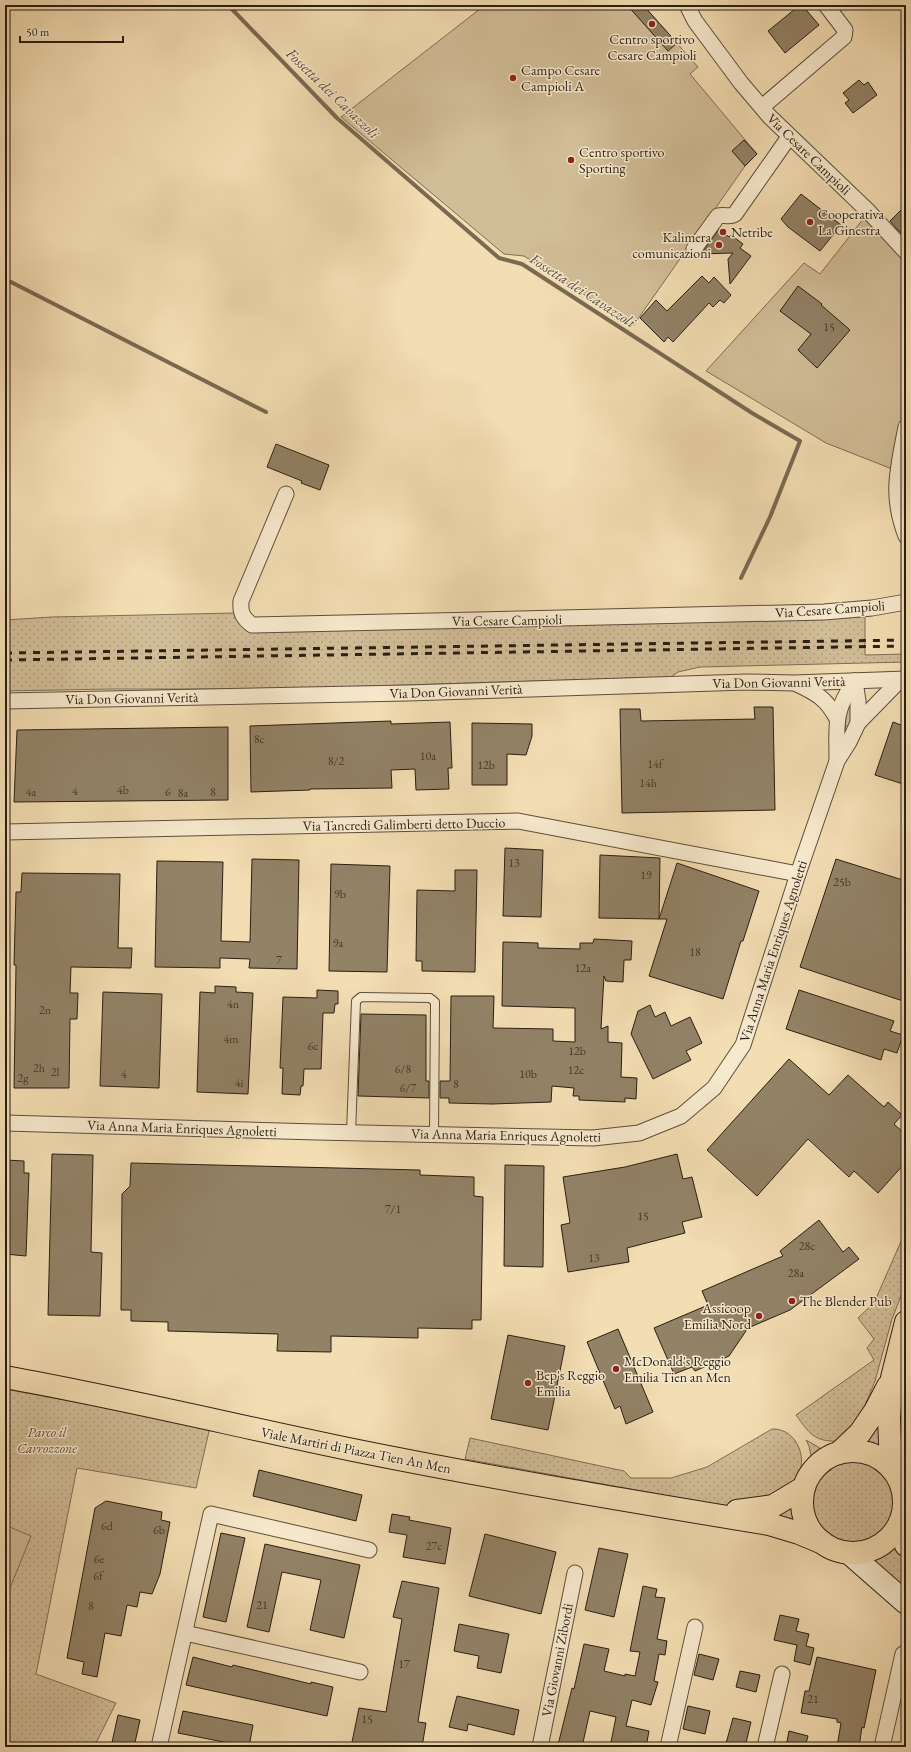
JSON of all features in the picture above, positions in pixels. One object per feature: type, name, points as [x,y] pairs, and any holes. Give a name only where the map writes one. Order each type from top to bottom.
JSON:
[{"type":"main road","name":"Viale Martiri di Piazza Tien An Men","points":[[891,1467],[889,1418],[892,1378],[906,1322]]},
{"type":"main road","name":"Viale Martiri di Piazza Tien An Men","points":[[5,1377],[54,1385],[220,1422],[443,1468],[769,1524],[799,1533],[823,1543],[835,1550],[849,1553],[864,1552],[879,1546],[891,1536],[900,1523],[904,1509],[904,1494],[899,1480],[891,1467],[880,1458],[868,1452],[854,1450],[840,1452],[825,1458],[816,1466],[809,1476],[803,1488],[802,1504],[804,1519],[812,1532],[823,1543]]},
{"type":"main road","name":"Viale Martiri di Piazza Tien An Men","points":[[840,1452],[860,1433],[875,1411],[892,1378]]},
{"type":"main road","name":"Viale Martiri di Piazza Tien An Men","points":[[708,1514],[773,1506],[803,1488]]},
{"type":"main road","points":[[900,1523],[906,1545]]},
{"type":"main road","points":[[849,1553],[906,1604]]},
{"type":"street","name":"Via Cesare Campioli","points":[[687,5],[695,21],[741,83],[762,107],[789,137],[869,212],[906,252]]},
{"type":"street","name":"Via Cesare Campioli","points":[[762,107],[844,37],[845,30],[826,5]]},
{"type":"street","points":[[694,249],[718,216],[722,215],[729,217],[735,214],[789,137]]},
{"type":"street","points":[[906,427],[896,487],[899,514],[906,536]]},
{"type":"street","name":"Via Cesare Campioli","points":[[286,494],[240,601],[240,611],[244,619],[252,625],[824,612],[872,608],[906,602]]},
{"type":"street","name":"Via Don Giovanni Verità","points":[[5,701],[401,693],[746,682],[903,680]]},
{"type":"street","name":"Via Anna Maria Enriques Agnoletti","points":[[5,1123],[593,1138],[639,1132],[681,1116],[714,1088],[743,1045],[798,874],[837,761],[852,737],[858,723],[903,680]]},
{"type":"street","name":"Via Anna Maria Enriques Agnoletti","points":[[837,761],[837,718],[841,702],[855,681]]},
{"type":"street","name":"Via Anna Maria Enriques Agnoletti","points":[[855,681],[858,701],[858,723]]},
{"type":"street","points":[[794,682],[818,695],[831,707],[837,718]]},
{"type":"street","name":"Via Tancredi Galimberti detto Duccio","points":[[5,832],[518,821],[798,874]]},
{"type":"street","points":[[5,1367],[54,1385]]},
{"type":"street","points":[[159,1747],[211,1514],[369,1550]]},
{"type":"street","name":"Via Giovanni Zibordi","points":[[540,1747],[575,1573]]},
{"type":"street","points":[[668,1747],[695,1627]]},
{"type":"street","points":[[185,1632],[360,1672]]},
{"type":"street","points":[[882,1747],[901,1687],[903,1654]]},
{"type":"street","points":[[766,1747],[782,1674]]},
{"type":"lane","points":[[352,1133],[352,1074],[356,1001],[361,997],[430,998],[435,1002],[434,1135]]},
{"type":"green space","name":"Centro sportivo Sporting","points":[[485,5],[643,5],[698,67],[690,74],[757,154],[745,166],[633,326],[524,256],[504,254],[341,117]]},
{"type":"green space","points":[[867,214],[906,257],[906,404],[892,469],[826,443],[706,371],[804,263],[820,274]]},
{"type":"green space","points":[[235,613],[240,620],[865,613],[865,655],[906,654],[906,662],[700,667],[678,672],[671,677],[272,689],[5,691],[5,620],[52,617]]},
{"type":"green space","points":[[848,704],[851,708],[852,715],[845,736],[846,709]]},
{"type":"green space","points":[[906,1230],[906,1283],[892,1319],[875,1381],[859,1420],[838,1441],[823,1440],[818,1438],[805,1427],[796,1415],[874,1360],[867,1348],[874,1339],[858,1318],[874,1303]]},
{"type":"green space","points":[[906,1370],[906,1475],[900,1448],[899,1423]]},
{"type":"green space","name":"Parco il Carrozzone","points":[[5,1389],[210,1427],[196,1488],[77,1468],[36,1674],[116,1703],[94,1747],[5,1747]]},
{"type":"green space","points":[[885,1406],[881,1449],[865,1441]]},
{"type":"green space","points":[[772,1429],[781,1430],[789,1434],[795,1441],[799,1449],[801,1467],[793,1483],[779,1493],[768,1499],[745,1505],[724,1506],[465,1459],[470,1438],[624,1471],[631,1478],[671,1478],[707,1467]]},
{"type":"green space","points":[[806,1440],[820,1448],[811,1456],[809,1446]]},
{"type":"green space","points":[[853,1458],[869,1461],[883,1470],[892,1484],[895,1500],[892,1516],[883,1530],[869,1539],[853,1542],[837,1539],[823,1530],[814,1516],[811,1500],[814,1484],[823,1470],[837,1461]]},
{"type":"green space","points":[[796,1500],[798,1517],[806,1531],[767,1516]]},
{"type":"green space","points":[[5,1525],[31,1536],[8,1593],[5,1592]]},
{"type":"green space","points":[[898,1542],[906,1564],[906,1594],[872,1559],[888,1552]]},
{"type":"building","name":"Centro sportivo Cesare Campioli","points":[[627,5],[643,5],[677,43],[668,51]]},
{"type":"building","points":[[800,5],[802,5],[819,25],[785,53],[768,31]]},
{"type":"building","points":[[859,80],[864,85],[868,82],[877,95],[853,113],[845,103],[849,100],[843,93]]},
{"type":"building","points":[[744,140],[757,154],[745,166],[732,151]]},
{"type":"building","points":[[801,194],[841,225],[820,251],[788,227],[781,219]]},
{"type":"building","points":[[906,205],[906,239],[890,221]]},
{"type":"building","points":[[719,229],[729,237],[731,235],[743,244],[740,248],[751,256],[730,284],[728,259],[733,253],[701,254]]},
{"type":"building","points":[[702,276],[709,283],[714,277],[731,295],[724,303],[720,300],[713,307],[709,303],[673,342],[668,337],[664,342],[640,318],[656,300],[667,311]]},
{"type":"building","points":[[798,286],[822,304],[821,305],[850,330],[817,368],[798,350],[811,334],[780,311]]},
{"type":"building","points":[[276,444],[329,465],[320,490],[267,467]]},
{"type":"building","points":[[754,707],[773,707],[775,810],[622,813],[620,709],[640,709],[641,721],[755,719]]},
{"type":"building","points":[[391,721],[391,724],[450,722],[452,768],[448,768],[449,789],[416,790],[415,769],[391,770],[392,788],[310,789],[251,792],[250,726]]},
{"type":"building","points":[[893,722],[906,727],[906,785],[875,775]]},
{"type":"building","points":[[472,723],[532,724],[532,736],[526,755],[507,754],[507,785],[472,785]]},
{"type":"building","points":[[228,727],[228,800],[14,802],[17,730]]},
{"type":"building","points":[[505,848],[543,850],[541,917],[503,916]]},
{"type":"building","points":[[600,855],[660,858],[659,919],[599,918]]},
{"type":"building","points":[[252,859],[299,860],[297,969],[249,968],[250,959],[220,958],[220,968],[155,967],[157,861],[223,862],[221,941],[250,942]]},
{"type":"building","points":[[836,859],[906,881],[906,1002],[800,967]]},
{"type":"building","points":[[677,863],[759,891],[743,941],[741,941],[723,999],[649,976],[667,919],[659,919]]},
{"type":"building","points":[[331,864],[390,866],[387,972],[329,971]]},
{"type":"building","points":[[455,870],[477,870],[475,972],[422,971],[422,961],[416,961],[417,890],[455,891]]},
{"type":"building","points":[[22,873],[120,874],[118,948],[132,948],[131,968],[71,967],[70,993],[78,993],[77,1019],[70,1019],[69,1088],[14,1088],[16,965],[14,965],[16,892],[21,892]]},
{"type":"building","points":[[594,939],[632,941],[631,960],[624,960],[623,982],[606,981],[604,976],[601,1029],[608,1026],[608,1042],[622,1043],[621,1077],[637,1078],[636,1099],[625,1098],[625,1102],[579,1100],[579,1096],[573,1096],[574,1088],[552,1086],[551,1102],[492,1104],[449,1103],[449,1098],[440,1098],[440,1081],[450,1081],[451,996],[494,996],[493,1028],[553,1029],[553,1041],[575,1042],[575,1008],[502,1006],[503,942],[538,943],[538,948],[580,949],[580,943],[593,943]]},
{"type":"building","points":[[215,986],[236,987],[236,992],[253,993],[248,1094],[197,1092],[200,992],[215,993]]},
{"type":"building","points":[[317,990],[338,991],[338,1004],[335,1004],[334,1013],[323,1013],[321,1069],[304,1069],[303,1086],[301,1086],[300,1095],[282,1094],[283,1068],[280,1068],[283,997],[317,998]]},
{"type":"building","points":[[799,990],[894,1021],[890,1031],[903,1035],[897,1053],[884,1049],[881,1060],[786,1029]]},
{"type":"building","points":[[103,992],[162,994],[159,1088],[100,1086]]},
{"type":"building","points":[[650,1005],[655,1017],[665,1012],[671,1026],[690,1017],[702,1043],[686,1051],[691,1060],[653,1079],[631,1034],[638,1011]]},
{"type":"building","points":[[361,1014],[426,1015],[426,1081],[429,1081],[429,1098],[358,1096]]},
{"type":"building","points":[[789,1059],[829,1095],[848,1075],[884,1107],[888,1102],[902,1115],[894,1124],[906,1135],[906,1162],[878,1193],[854,1171],[849,1177],[808,1139],[757,1196],[707,1150]]},
{"type":"building","points":[[52,1154],[93,1155],[91,1252],[102,1253],[100,1316],[48,1315]]},
{"type":"building","points":[[677,1154],[683,1179],[692,1177],[702,1217],[682,1222],[685,1233],[627,1248],[629,1262],[568,1272],[561,1225],[570,1223],[563,1177],[625,1167]]},
{"type":"building","points":[[5,1160],[24,1161],[24,1173],[29,1173],[26,1256],[5,1254]]},
{"type":"building","points":[[131,1163],[420,1170],[420,1175],[474,1177],[474,1196],[483,1197],[481,1320],[472,1320],[472,1329],[418,1328],[418,1338],[331,1336],[331,1352],[277,1351],[278,1334],[168,1331],[168,1322],[131,1321],[131,1310],[121,1310],[122,1194],[130,1186]]},
{"type":"building","points":[[505,1165],[544,1166],[543,1267],[504,1266]]},
{"type":"building","points":[[819,1220],[843,1252],[849,1247],[859,1259],[790,1310],[748,1328],[729,1356],[695,1371],[692,1367],[674,1374],[654,1328],[708,1305],[702,1291],[783,1256],[780,1251]]},
{"type":"building","name":"McDonald's Reggio Emilia Tien an Men","points":[[618,1329],[653,1412],[626,1424],[620,1406],[615,1409],[587,1342]]},
{"type":"building","name":"Bep's Reggio Emilia","points":[[508,1335],[565,1346],[548,1430],[491,1419]]},
{"type":"building","points":[[259,1470],[362,1495],[356,1521],[253,1496]]},
{"type":"building","points":[[106,1501],[162,1512],[161,1520],[170,1522],[160,1574],[152,1594],[140,1592],[137,1607],[127,1605],[121,1636],[105,1633],[97,1677],[82,1674],[84,1662],[67,1658],[95,1508]]},
{"type":"building","points":[[392,1514],[410,1517],[409,1520],[451,1528],[445,1564],[403,1557],[407,1535],[389,1532]]},
{"type":"building","points":[[221,1533],[245,1538],[226,1622],[203,1617]]},
{"type":"building","points":[[485,1534],[556,1552],[541,1614],[469,1596]]},
{"type":"building","points":[[265,1544],[360,1565],[344,1638],[310,1630],[321,1580],[282,1572],[269,1632],[247,1627]]},
{"type":"building","points":[[599,1548],[628,1554],[614,1617],[585,1610]]},
{"type":"building","points":[[402,1581],[439,1588],[418,1722],[426,1723],[422,1747],[351,1747],[359,1708],[386,1712],[402,1619],[393,1617]]},
{"type":"building","points":[[643,1586],[657,1589],[655,1597],[665,1598],[657,1639],[667,1641],[665,1655],[659,1654],[654,1681],[658,1682],[651,1705],[632,1700],[626,1726],[649,1731],[646,1747],[610,1747],[616,1717],[590,1711],[582,1747],[558,1745],[572,1688],[574,1689],[584,1644],[609,1649],[604,1671],[625,1676],[625,1674],[635,1676],[640,1652],[630,1651]]},
{"type":"building","points":[[780,1615],[799,1619],[796,1631],[809,1634],[806,1646],[814,1648],[810,1665],[794,1661],[797,1645],[774,1640]]},
{"type":"building","points":[[459,1624],[509,1634],[501,1673],[477,1668],[479,1656],[454,1651]]},
{"type":"building","points":[[699,1654],[719,1659],[713,1680],[694,1675]]},
{"type":"building","points":[[193,1657],[311,1684],[311,1682],[333,1687],[327,1716],[186,1685]]},
{"type":"building","points":[[817,1657],[876,1670],[864,1728],[862,1727],[859,1747],[837,1747],[841,1723],[837,1722],[837,1719],[801,1713],[805,1691],[809,1691]]},
{"type":"building","points":[[740,1671],[760,1675],[756,1692],[736,1687]]},
{"type":"building","points":[[457,1696],[519,1710],[514,1735],[468,1724],[467,1731],[449,1727]]},
{"type":"building","points":[[688,1706],[710,1711],[705,1734],[683,1729]]},
{"type":"building","points":[[183,1711],[253,1725],[249,1747],[178,1733]]},
{"type":"building","points":[[118,1715],[140,1720],[134,1747],[111,1747]]},
{"type":"building","points":[[733,1718],[751,1722],[745,1747],[725,1747]]},
{"type":"building","points":[[789,1731],[808,1736],[805,1747],[786,1747]]},
{"type":"waterway","name":"Fossetta dei Cavazzoli","points":[[228,5],[337,118],[499,258],[522,264],[752,413],[800,441],[770,517],[741,578]]},
{"type":"waterway","points":[[5,279],[266,412]]},
{"type":"railway","points":[[5,653],[906,640]]},
{"type":"railway","points":[[5,660],[906,646]]},
{"type":"place","name":"Centro sportivo Cesare Campioli","points":[[652,24]]},
{"type":"place","name":"Campo Cesare Campioli A","points":[[513,78]]},
{"type":"place","name":"Centro sportivo Sporting","points":[[571,160]]},
{"type":"place","name":"Cooperativa La Ginestra","points":[[810,222]]},
{"type":"place","name":"Netribe","points":[[723,232]]},
{"type":"place","name":"Kalimera comunicazioni","points":[[719,245]]},
{"type":"place","name":"The Blender Pub","points":[[792,1301]]},
{"type":"place","name":"Assicoop Emilia Nord","points":[[759,1316]]},
{"type":"place","name":"McDonald's Reggio Emilia Tien an Men","points":[[616,1369]]},
{"type":"place","name":"Bep's Reggio Emilia","points":[[528,1383]]}]
